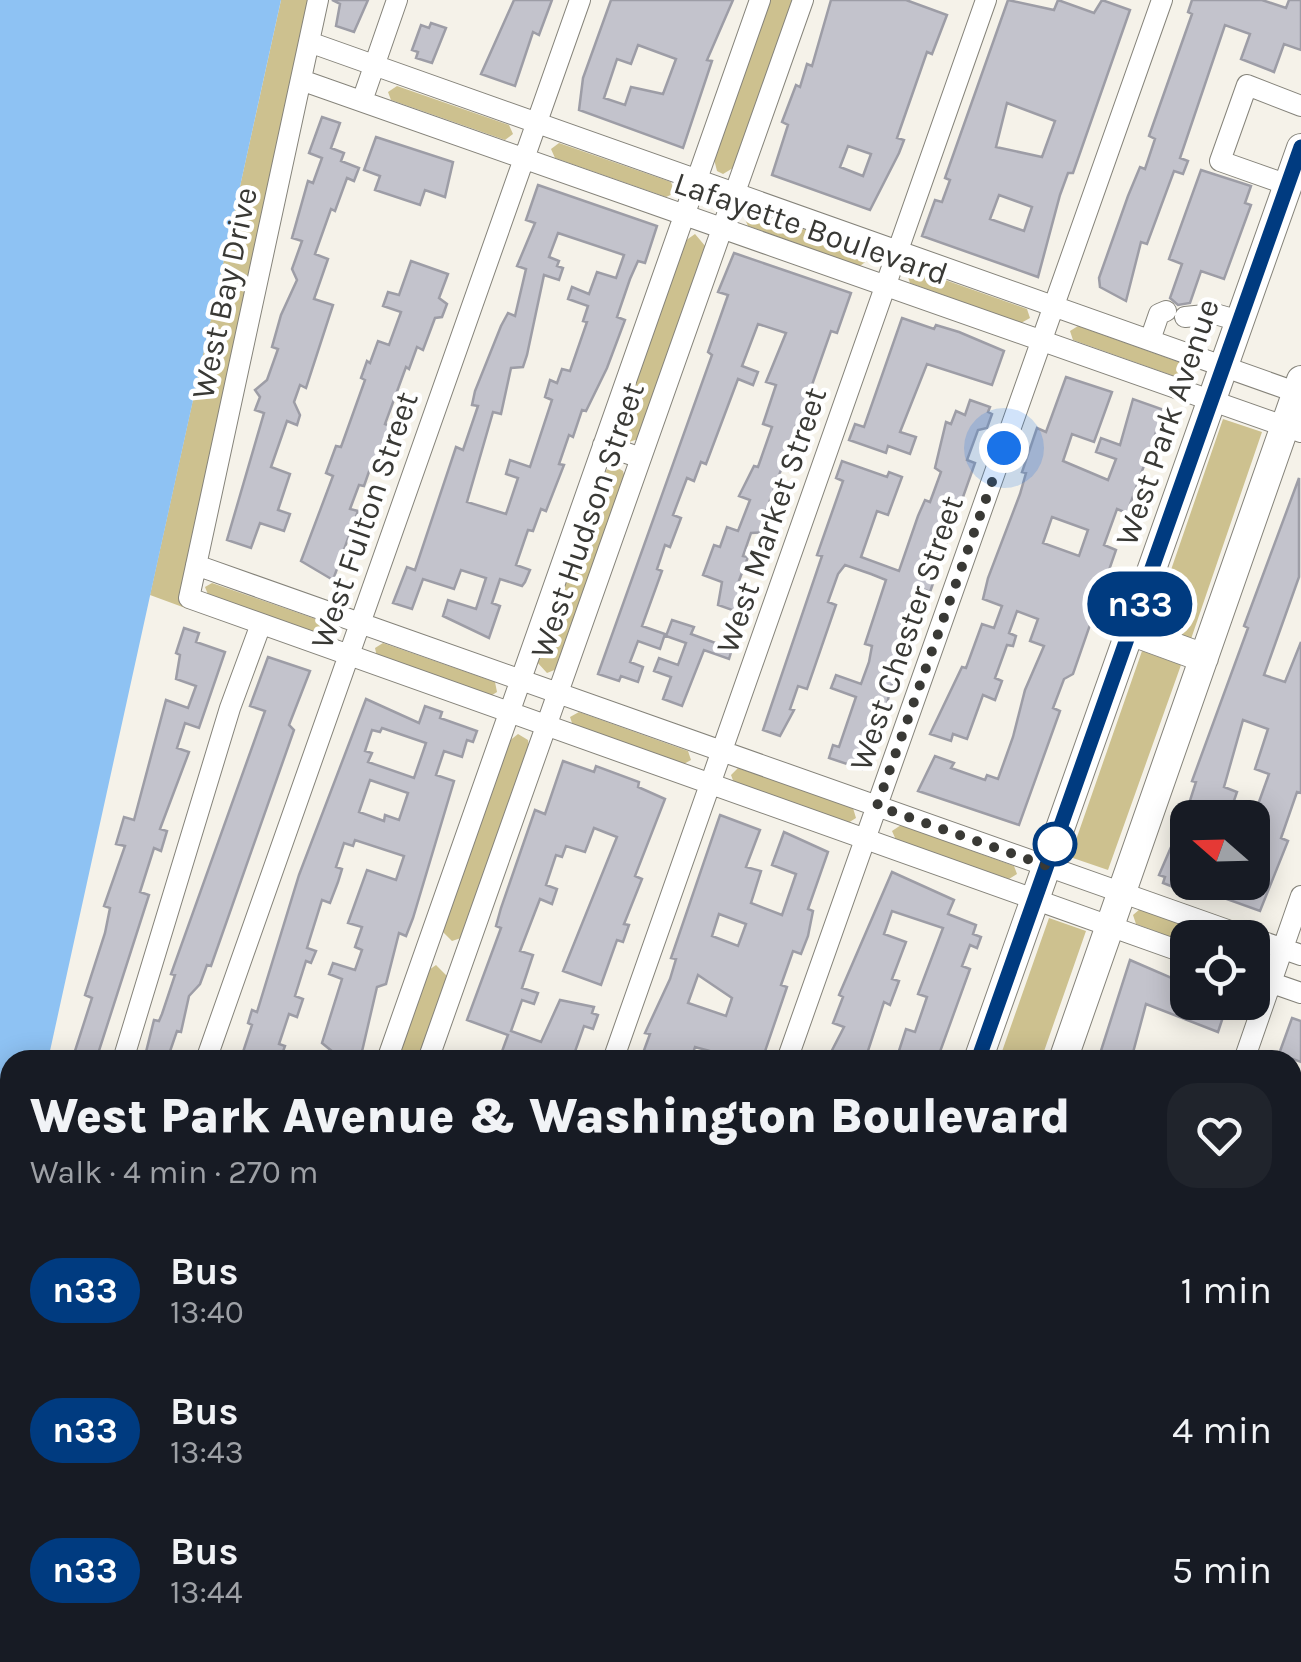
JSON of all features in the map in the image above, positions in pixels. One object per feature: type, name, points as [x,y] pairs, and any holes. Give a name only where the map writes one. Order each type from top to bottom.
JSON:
[{"type":"highway","name":"West Park Avenue","points":[[982,1050],[1301,148]]},
{"type":"highway","points":[[1067,1050],[1204,658],[1293,429],[1300,389]]},
{"type":"highway","points":[[1130,631],[1204,658]]},
{"type":"street","name":"West Bay Drive","points":[[261,624],[188,598],[318,0]]},
{"type":"street","points":[[362,101],[397,0]]},
{"type":"street","name":"West Fulton Street","points":[[210,1050],[580,0]]},
{"type":"street","name":"West Hudson Street","points":[[391,1050],[760,0]]},
{"type":"street","name":"West Hudson Street","points":[[432,1050],[803,0]]},
{"type":"street","name":"West Market Street","points":[[617,1050],[986,0]]},
{"type":"street","name":"West Chester Street","points":[[792,1050],[1162,0]]},
{"type":"street","name":"Lafayette Boulevard","points":[[309,42],[1224,366],[1300,389]]},
{"type":"street","name":"Lafayette Boulevard","points":[[301,80],[1293,429]]},
{"type":"street","points":[[1288,186],[1220,161],[1247,85],[1301,106]]},
{"type":"street","points":[[1150,340],[1159,314],[1216,314],[1240,321]]},
{"type":"street","points":[[604,445],[641,458]]},
{"type":"street","points":[[196,565],[1201,920]]},
{"type":"street","points":[[126,1050],[230,708],[261,624],[1170,948]]},
{"type":"street","points":[[1270,973],[1292,952],[1301,896]]},
{"type":"street","points":[[428,944],[464,958]]},
{"type":"street","points":[[1270,983],[1301,993]]},
{"type":"street","points":[[1246,1050],[1253,1020]]},
{"type":"shaded area","points":[[281,0],[311,0],[184,602],[188,609],[150,595]]},
{"type":"shaded area","points":[[770,0],[793,0],[733,168],[723,174],[717,171],[714,159]]},
{"type":"shaded area","points":[[397,86],[509,125],[513,134],[505,140],[391,100],[388,92]]},
{"type":"shaded area","points":[[559,143],[671,182],[675,193],[666,197],[555,158],[551,149]]},
{"type":"shaded area","points":[[752,211],[865,251],[868,260],[860,266],[748,226],[744,217]]},
{"type":"shaded area","points":[[695,234],[706,247],[638,439],[629,442],[618,431],[685,241]]},
{"type":"shaded area","points":[[914,269],[1027,309],[1030,318],[1021,323],[910,283],[907,274]]},
{"type":"shaded area","points":[[1078,326],[1190,366],[1192,375],[1185,380],[1073,340],[1070,331]]},
{"type":"shaded area","points":[[1223,419],[1262,432],[1191,639],[1152,625]]},
{"type":"shaded area","points":[[613,465],[623,471],[625,478],[557,669],[547,673],[537,662],[603,473]]},
{"type":"shaded area","points":[[212,583],[333,625],[337,634],[329,640],[209,597],[205,587]]},
{"type":"shaded area","points":[[383,643],[495,682],[497,692],[489,697],[377,657],[375,648]]},
{"type":"shaded area","points":[[1142,651],[1181,665],[1108,870],[1070,857]]},
{"type":"shaded area","points":[[579,712],[688,751],[691,760],[682,765],[573,726],[570,717]]},
{"type":"shaded area","points":[[518,734],[528,740],[529,747],[461,938],[452,941],[442,931],[508,742]]},
{"type":"shaded area","points":[[738,768],[853,808],[856,818],[848,823],[734,783],[731,775]]},
{"type":"shaded area","points":[[901,825],[1014,866],[1017,874],[1009,879],[896,840],[892,831]]},
{"type":"shaded area","points":[[1140,909],[1171,920],[1170,937],[1136,924],[1133,915]]},
{"type":"shaded area","points":[[1049,918],[1086,931],[1044,1050],[1003,1050]]},
{"type":"shaded area","points":[[436,965],[448,977],[422,1050],[399,1050],[426,972]]},
{"type":"water","points":[[0,0],[281,0],[50,1050],[0,1050]]},
{"type":"building","points":[[332,0],[368,0],[354,32],[336,26],[340,4]]},
{"type":"building","points":[[514,0],[552,0],[539,35],[533,32],[515,86],[481,74]]},
{"type":"building","points":[[611,0],[733,0],[707,60],[712,61],[683,148],[579,110],[583,78]],"holes":[[[638,45],[676,59],[663,94],[631,87],[625,105],[604,98],[617,59],[631,64]]]},
{"type":"building","points":[[831,0],[906,0],[947,15],[932,54],[927,52],[897,138],[904,140],[899,153],[870,210],[772,175],[788,125],[782,122],[807,64],[812,66]],"holes":[[[848,146],[871,154],[863,176],[840,167]]]},
{"type":"building","points":[[1008,0],[1054,10],[1058,0],[1094,13],[1102,0],[1130,10],[1073,173],[1068,173],[1060,195],[1038,277],[922,236],[935,200],[942,202],[950,180],[945,178]],"holes":[[[1007,103],[1055,121],[1042,157],[996,147]],[[999,195],[1032,207],[1024,231],[990,219]]]},
{"type":"building","points":[[1192,0],[1262,0],[1286,8],[1289,0],[1301,0],[1301,50],[1284,44],[1274,72],[1241,59],[1250,34],[1225,25],[1180,158],[1188,161],[1183,174],[1174,171],[1147,244],[1141,242],[1126,301],[1100,287],[1099,278],[1140,167],[1145,169],[1155,139],[1149,136],[1192,14],[1188,12]]},
{"type":"building","points":[[431,23],[446,28],[432,63],[416,58],[418,52],[412,50],[421,25],[429,28]]},
{"type":"building","points":[[322,117],[340,123],[331,148],[344,153],[341,161],[359,168],[354,181],[347,178],[335,211],[331,209],[315,254],[328,259],[314,299],[333,305],[306,388],[300,385],[294,402],[300,415],[297,425],[287,421],[271,467],[290,474],[278,510],[290,514],[284,531],[260,523],[251,548],[227,540],[264,413],[255,410],[260,397],[255,390],[267,380],[278,349],[272,347],[281,315],[297,280],[292,269],[302,241],[292,238],[308,181],[313,183],[322,158],[309,153]]},
{"type":"building","points":[[376,137],[453,162],[445,197],[425,190],[420,205],[375,190],[380,176],[364,170]]},
{"type":"building","points":[[1201,170],[1251,186],[1245,203],[1251,205],[1224,279],[1201,271],[1190,303],[1178,305],[1170,298],[1182,264],[1169,259]]},
{"type":"building","points":[[538,185],[657,226],[645,263],[638,261],[630,279],[617,317],[625,320],[607,368],[586,411],[582,410],[573,437],[569,435],[559,464],[564,465],[546,511],[541,509],[533,531],[528,530],[516,565],[530,570],[522,586],[500,579],[492,603],[500,606],[489,638],[443,616],[448,600],[476,609],[486,578],[461,570],[454,589],[423,579],[412,609],[393,603],[407,567],[415,570],[456,447],[463,450],[478,406],[472,405],[475,391],[501,326],[508,313],[515,316],[526,269],[517,266],[535,223],[526,220]],"holes":[[[558,233],[624,255],[616,278],[597,272],[589,294],[572,287],[568,299],[588,306],[583,321],[587,322],[570,371],[562,369],[557,383],[550,380],[545,397],[552,400],[530,467],[510,460],[506,474],[518,478],[506,514],[467,502],[493,412],[501,414],[511,368],[523,367],[544,275],[559,280],[563,268],[557,266],[559,261],[549,257]]]},
{"type":"building","points":[[734,253],[851,293],[837,333],[831,331],[807,399],[813,401],[807,418],[800,415],[792,436],[799,443],[792,460],[788,458],[782,467],[766,511],[772,519],[767,532],[751,533],[743,556],[748,557],[737,586],[746,594],[741,608],[735,611],[718,605],[722,582],[703,575],[714,545],[720,547],[727,527],[738,531],[750,500],[739,496],[754,466],[758,467],[772,427],[763,424],[776,385],[766,382],[786,333],[758,324],[742,366],[758,372],[753,385],[738,379],[706,464],[701,462],[694,481],[687,478],[673,515],[681,518],[670,547],[665,545],[657,569],[662,571],[642,626],[665,634],[660,649],[638,641],[630,662],[643,667],[638,682],[621,676],[619,681],[598,674],[712,355],[708,352],[728,295],[718,292]]},
{"type":"building","points":[[411,261],[448,274],[439,298],[447,304],[442,317],[435,318],[423,350],[417,347],[409,369],[406,367],[385,424],[392,427],[386,444],[377,465],[372,463],[364,486],[359,485],[350,509],[358,511],[333,580],[301,561],[333,476],[326,473],[336,446],[341,447],[365,380],[361,378],[367,361],[370,363],[378,341],[389,345],[401,312],[383,306],[388,292],[399,295]]},
{"type":"building","points":[[902,318],[934,329],[936,325],[959,332],[1004,351],[992,385],[927,364],[900,432],[916,437],[910,454],[888,446],[886,453],[849,440],[855,424],[864,427]]},
{"type":"building","points":[[1066,377],[1112,392],[1094,442],[1072,434],[1063,461],[1108,480],[1116,459],[1096,452],[1101,438],[1120,445],[1133,399],[1164,410],[1127,513],[1117,509],[1104,545],[1116,550],[1073,674],[1064,679],[1053,708],[1060,711],[1019,825],[918,791],[935,756],[954,763],[951,768],[985,780],[987,775],[998,779],[1013,737],[1025,690],[1044,646],[1030,641],[1038,619],[1017,611],[1009,633],[1016,636],[1013,646],[1007,645],[995,678],[1002,681],[995,700],[983,695],[967,739],[953,734],[951,741],[930,734],[962,667],[966,668],[982,624],[994,628],[1002,606],[983,599],[988,578],[1020,494],[1026,473],[1022,472],[1037,428],[1046,432]],"holes":[[[1052,517],[1088,530],[1079,556],[1043,543]]]},
{"type":"building","points":[[970,400],[990,407],[988,412],[992,414],[987,428],[978,430],[967,460],[975,463],[945,548],[940,546],[930,573],[936,575],[930,592],[925,590],[912,624],[916,626],[891,686],[884,718],[877,715],[862,769],[829,758],[833,745],[839,747],[856,697],[831,688],[836,675],[861,684],[869,662],[872,646],[865,644],[886,580],[871,574],[845,565],[838,574],[828,602],[836,605],[807,689],[798,686],[790,709],[794,710],[780,736],[763,730],[822,556],[817,555],[843,481],[836,478],[842,461],[887,477],[889,472],[902,477],[888,515],[877,511],[861,557],[899,571],[918,516],[925,500],[930,502],[941,472],[935,468],[946,422],[951,424],[956,411],[965,415]]},
{"type":"building","points":[[1299,478],[1299,577],[1264,675],[1285,682],[1301,642],[1301,793],[1297,792],[1281,838],[1288,841],[1270,886],[1270,800],[1260,800],[1269,774],[1255,769],[1268,729],[1243,720],[1224,787],[1237,792],[1234,800],[1190,800],[1196,782],[1192,781],[1248,628],[1244,626]]},
{"type":"building","points":[[672,620],[694,627],[691,634],[732,649],[729,659],[704,650],[682,706],[663,699],[671,677],[654,671],[659,658],[678,665],[686,643],[666,636]]},
{"type":"building","points":[[184,628],[199,633],[196,642],[225,652],[199,728],[185,723],[177,748],[189,752],[160,829],[167,831],[161,851],[154,848],[140,892],[149,895],[99,1050],[75,1050],[92,998],[85,995],[110,908],[104,906],[125,846],[116,844],[124,817],[134,820],[166,700],[188,708],[196,686],[176,679],[180,655],[176,653]]},
{"type":"building","points":[[268,657],[310,671],[289,725],[294,730],[211,966],[207,965],[200,984],[189,996],[181,1032],[177,1031],[170,1050],[146,1050],[265,711],[250,706]]},
{"type":"building","points":[[366,699],[419,723],[425,706],[442,712],[440,718],[477,731],[473,742],[467,740],[462,757],[444,751],[436,775],[454,781],[413,918],[406,936],[399,933],[386,984],[377,987],[362,1050],[331,1050],[322,1043],[342,979],[329,974],[333,963],[355,970],[362,950],[355,947],[362,927],[348,923],[367,870],[396,880],[404,856],[355,840],[353,846],[344,843],[336,867],[342,869],[330,903],[322,900],[307,948],[316,951],[311,963],[306,961],[295,996],[303,999],[297,1017],[289,1014],[279,1044],[285,1046],[284,1050],[244,1050],[252,1025],[248,1023],[252,1010],[257,1012],[299,875]],"holes":[[[382,728],[426,743],[414,778],[368,762],[372,753],[365,751],[372,730],[380,732]],[[370,780],[408,793],[399,820],[385,815],[384,821],[359,812]]]},
{"type":"building","points":[[563,761],[594,772],[596,766],[639,782],[638,787],[665,799],[635,876],[642,879],[624,924],[629,925],[623,942],[617,940],[601,985],[563,971],[617,837],[594,828],[585,852],[566,846],[562,857],[556,855],[546,885],[557,889],[552,904],[540,899],[520,951],[533,955],[522,988],[538,993],[534,1004],[522,1000],[511,1031],[541,1042],[560,1000],[594,1007],[592,1013],[598,1015],[593,1029],[584,1026],[576,1050],[503,1050],[508,1035],[467,1020],[501,928],[496,926],[501,908],[535,810],[545,814]]},
{"type":"building","points":[[720,815],[760,830],[746,867],[761,871],[751,903],[782,915],[796,874],[772,865],[784,832],[828,852],[808,909],[813,911],[808,936],[801,954],[793,951],[781,985],[787,987],[765,1050],[644,1050],[650,1034],[645,1033],[676,959],[671,958]],"holes":[[[719,914],[746,924],[738,946],[712,936]],[[698,975],[732,998],[726,1016],[688,1003]]]},
{"type":"building","points":[[1170,849],[1170,886],[1159,875]]},
{"type":"building","points":[[892,872],[954,900],[948,914],[976,925],[973,934],[981,937],[977,948],[970,945],[962,966],[970,969],[941,1050],[899,1050],[906,1029],[915,1032],[927,997],[918,994],[943,928],[892,911],[884,934],[906,942],[892,979],[899,981],[890,1005],[884,1002],[868,1050],[832,1050],[844,1027],[833,1023],[843,997],[839,995]]},
{"type":"building","points":[[1229,900],[1264,900],[1260,911]]},
{"type":"building","points":[[1130,960],[1170,977],[1170,1013],[1146,1004],[1134,1050],[1101,1050]]},
{"type":"building","points":[[1292,1018],[1301,1021],[1301,1050],[1280,1050]]},
{"type":"building","points":[[1187,1020],[1222,1020],[1218,1032]]},
{"type":"bus line","name":"n33","points":[[982,1050],[1301,147]]},
{"type":"route","points":[[1004,448],[877,806],[1047,866],[1055,844]]}]
